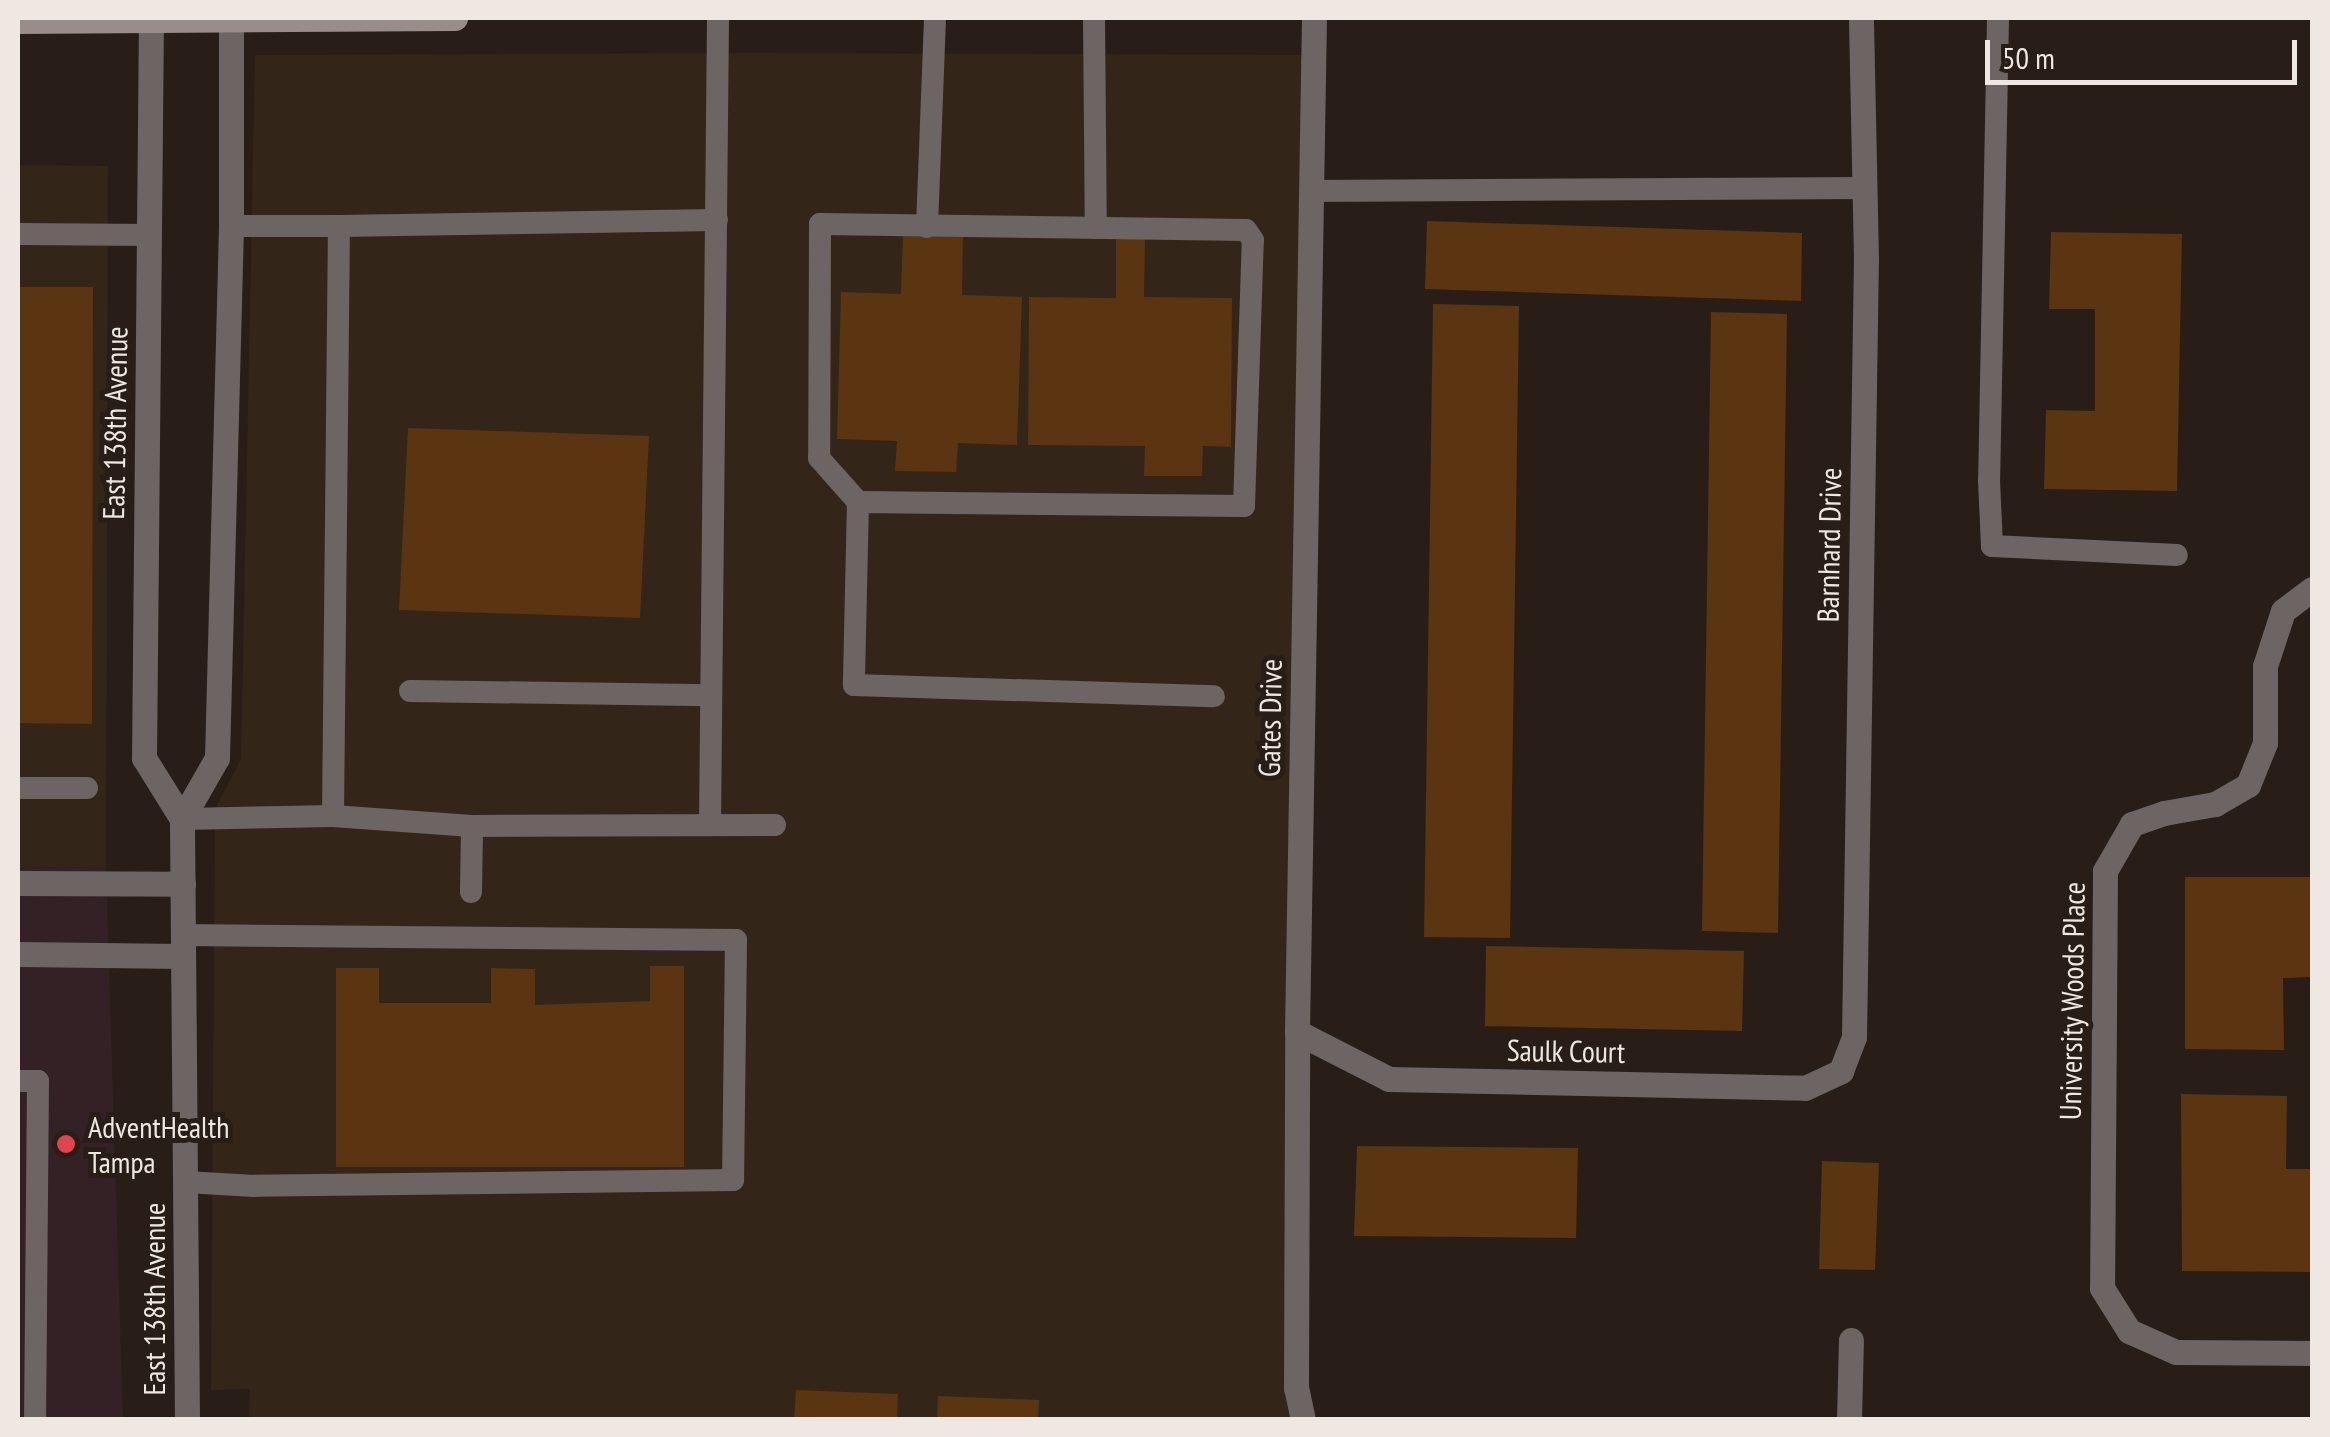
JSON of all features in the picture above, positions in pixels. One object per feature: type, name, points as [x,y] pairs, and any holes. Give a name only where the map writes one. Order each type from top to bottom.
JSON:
[{"type":"main road","points":[[18,21],[455,18]]},
{"type":"street","name":"Gates Drive","points":[[1304,1420],[1296,1388],[1297,1032],[1314,18]]},
{"type":"street","name":"Barnhard Drive","points":[[1842,1071],[1854,1036],[1864,188],[1861,18]]},
{"type":"street","name":"East 138th Avenue","points":[[151,19],[144,758],[182,819]]},
{"type":"street","name":"East 138th Avenue","points":[[187,1420],[182,819],[217,758],[231,226],[231,20]]},
{"type":"street","name":"University Woods Place","points":[[2312,589],[2283,610],[2265,666],[2265,743],[2248,784],[2215,804],[2164,812],[2132,824],[2105,871],[2102,1288],[2129,1332],[2176,1352],[2312,1354]]},
{"type":"street","points":[[18,884],[182,884]]},
{"type":"street","points":[[18,954],[182,946]]},
{"type":"street","name":"Saulk Court","points":[[1297,1032],[1389,1080],[1805,1088],[1842,1071]]},
{"type":"street","points":[[1849,1420],[1851,1340]]},
{"type":"lane","points":[[710,824],[718,18]]},
{"type":"lane","points":[[928,227],[935,18]]},
{"type":"lane","points":[[1094,18],[1096,228]]},
{"type":"lane","points":[[1998,18],[1989,480],[1992,546],[2177,555]]},
{"type":"lane","points":[[1311,191],[1864,188]]},
{"type":"lane","points":[[231,226],[718,220]]},
{"type":"lane","points":[[858,502],[1244,506],[1253,240],[1246,230],[820,224],[819,458],[858,502],[854,685],[1214,696]]},
{"type":"lane","points":[[333,816],[339,226]]},
{"type":"lane","points":[[18,234],[150,234]]},
{"type":"lane","points":[[410,691],[711,695]]},
{"type":"lane","points":[[18,788],[86,788]]},
{"type":"lane","points":[[182,819],[333,816],[472,826],[775,825]]},
{"type":"lane","points":[[471,892],[472,826]]},
{"type":"lane","points":[[182,946],[736,940],[733,1180],[254,1186],[186,1182]]},
{"type":"lane","points":[[18,1081],[38,1081],[35,1420]]},
{"type":"shaded area","points":[[255,55],[1309,55],[1294,1419],[249,1420],[250,1389],[211,1390],[215,809],[241,759]]},
{"type":"shaded area","points":[[18,165],[108,166],[106,868],[18,867]]},
{"type":"shaded area","name":"AdventHealth Tampa","points":[[18,867],[106,868],[123,1419],[18,1420]]},
{"type":"building","points":[[1427,221],[1802,233],[1801,301],[1425,289]]},
{"type":"building","points":[[2051,232],[2182,234],[2177,491],[2044,489],[2046,410],[2095,411],[2095,309],[2049,309]]},
{"type":"building","points":[[903,234],[963,237],[962,295],[1022,297],[1017,445],[958,443],[956,472],[895,471],[897,441],[837,439],[841,292],[901,294]]},
{"type":"building","points":[[1116,239],[1145,239],[1144,297],[1232,298],[1231,447],[1203,446],[1202,476],[1144,476],[1145,446],[1028,445],[1029,297],[1116,298]]},
{"type":"building","points":[[18,287],[93,287],[92,724],[18,723]]},
{"type":"building","points":[[1433,304],[1519,306],[1510,938],[1424,937]]},
{"type":"building","points":[[1711,312],[1787,314],[1778,933],[1702,931]]},
{"type":"building","points":[[408,428],[649,436],[640,618],[399,610]]},
{"type":"building","points":[[2185,877],[2312,877],[2312,977],[2283,978],[2284,1050],[2185,1049]]},
{"type":"building","points":[[1486,946],[1744,951],[1742,1031],[1485,1026]]},
{"type":"building","points":[[650,966],[684,966],[684,1167],[336,1167],[336,968],[379,968],[379,1003],[491,1003],[491,968],[535,969],[535,1005],[650,1001]]},
{"type":"building","points":[[2181,1094],[2287,1096],[2286,1169],[2312,1169],[2312,1272],[2182,1271]]},
{"type":"building","points":[[1357,1146],[1578,1148],[1576,1238],[1354,1236]]},
{"type":"building","points":[[1822,1161],[1879,1163],[1875,1270],[1819,1269]]},
{"type":"building","points":[[796,1390],[898,1394],[897,1420],[794,1420]]},
{"type":"building","points":[[938,1396],[1039,1400],[1038,1420],[937,1420]]},
{"type":"place","name":"AdventHealth Tampa","points":[[66,1144]]}]
